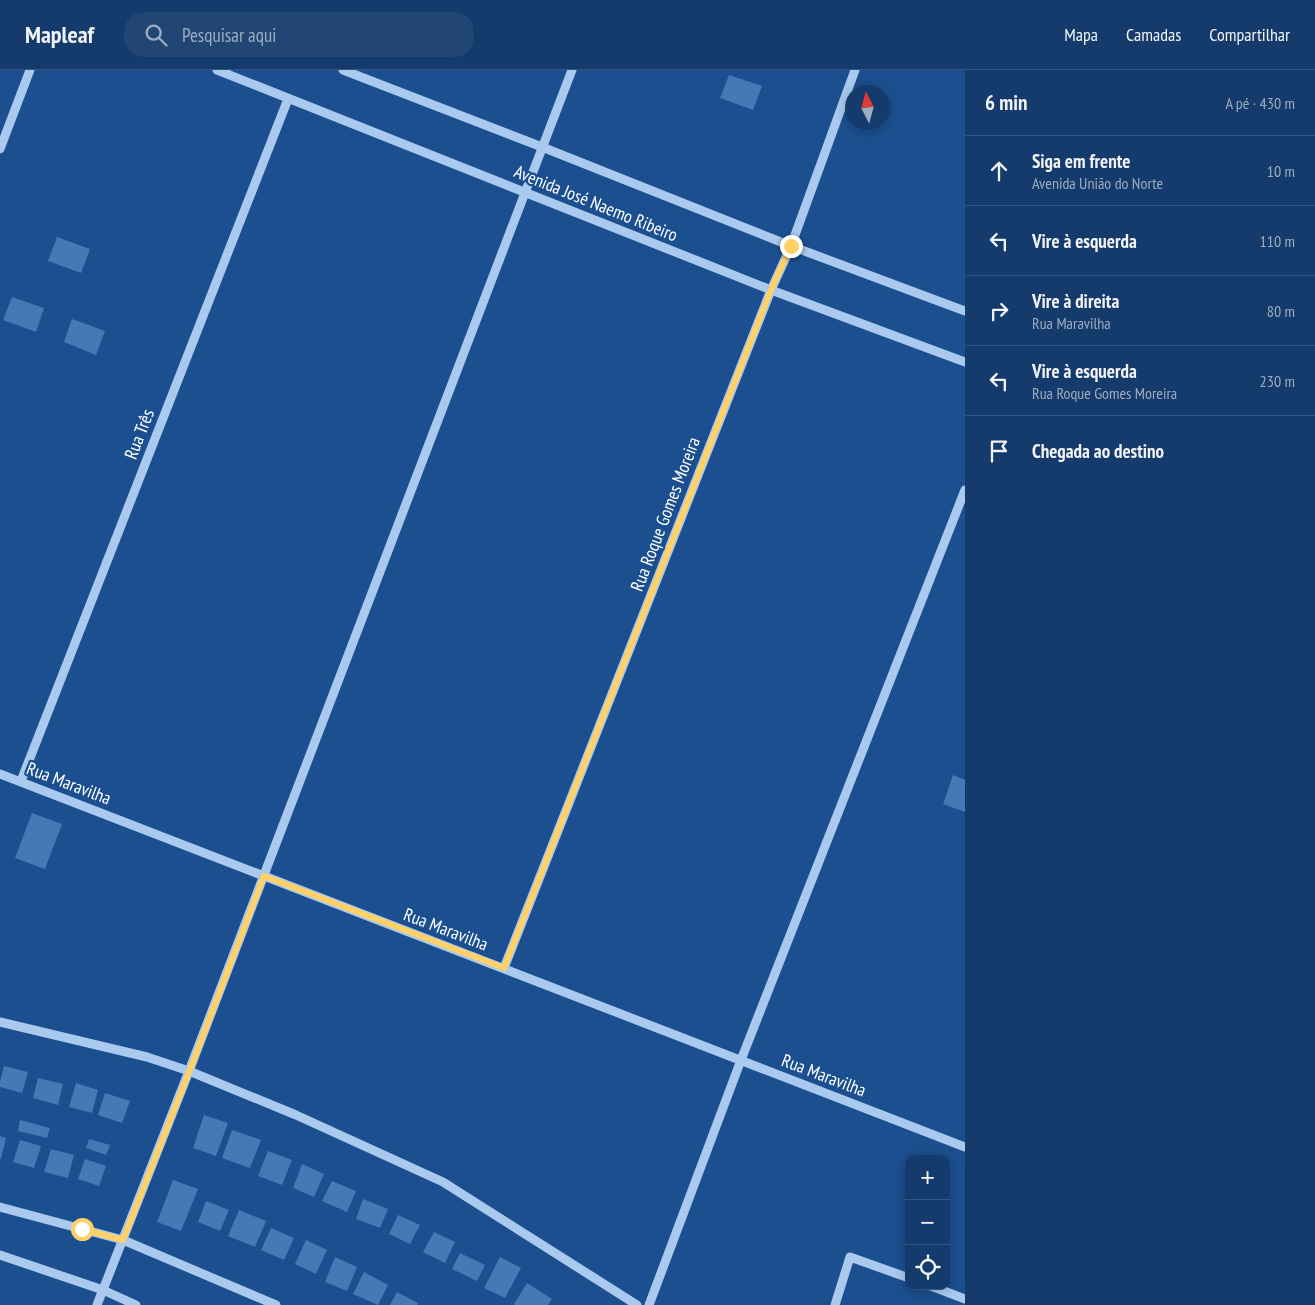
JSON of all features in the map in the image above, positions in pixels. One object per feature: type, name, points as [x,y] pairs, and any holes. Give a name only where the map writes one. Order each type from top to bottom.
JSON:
[{"type":"street","points":[[0,149],[30,70]]},
{"type":"street","name":"Avenida José Naemo Ribeiro","points":[[217,70],[771,290],[965,362]]},
{"type":"street","name":"Avenida José Naemo Ribeiro","points":[[343,70],[791,246],[965,311]]},
{"type":"street","points":[[97,1305],[189,1072],[572,70]]},
{"type":"street","name":"Rua Roque Gomes Moreira","points":[[504,968],[771,290],[791,246],[855,70]]},
{"type":"street","name":"Rua Três","points":[[21,782],[288,98]]},
{"type":"street","points":[[649,1305],[741,1060],[965,490]]},
{"type":"street","name":"Rua Maravilha","points":[[0,774],[965,1147]]},
{"type":"street","points":[[0,1022],[147,1057],[296,1115],[443,1182],[637,1305]]},
{"type":"street","points":[[0,1207],[123,1240],[276,1305]]},
{"type":"street","points":[[0,1255],[103,1290],[136,1305]]},
{"type":"street","points":[[835,1305],[850,1257],[905,1277]]},
{"type":"street","points":[[942,1290],[965,1298]]},
{"type":"building","points":[[729,75],[762,86],[753,110],[720,98]]},
{"type":"building","points":[[57,237],[90,249],[81,273],[48,261]]},
{"type":"building","points":[[12,297],[44,308],[36,332],[3,320]]},
{"type":"building","points":[[72,319],[105,331],[96,355],[64,342]]},
{"type":"building","points":[[953,775],[965,780],[965,812],[943,804]]},
{"type":"building","points":[[32,813],[62,824],[45,869],[15,858]]},
{"type":"building","points":[[4,1066],[28,1072],[22,1093],[0,1087]]},
{"type":"building","points":[[38,1078],[63,1084],[58,1105],[33,1098]]},
{"type":"building","points":[[76,1083],[98,1090],[92,1113],[69,1107]]},
{"type":"building","points":[[105,1093],[130,1101],[122,1123],[98,1115]]},
{"type":"building","points":[[204,1115],[228,1123],[216,1156],[193,1148]]},
{"type":"building","points":[[20,1120],[50,1128],[47,1138],[18,1131]]},
{"type":"building","points":[[232,1130],[261,1140],[250,1168],[222,1158]]},
{"type":"building","points":[[0,1136],[6,1138],[1,1159],[0,1159]]},
{"type":"building","points":[[89,1139],[110,1145],[106,1155],[86,1148]]},
{"type":"building","points":[[20,1140],[41,1146],[34,1168],[13,1162]]},
{"type":"building","points":[[51,1149],[74,1155],[68,1178],[44,1172]]},
{"type":"building","points":[[268,1151],[292,1160],[282,1185],[258,1176]]},
{"type":"building","points":[[85,1159],[106,1166],[99,1186],[78,1179]]},
{"type":"building","points":[[302,1164],[324,1174],[314,1197],[293,1188]]},
{"type":"building","points":[[173,1180],[198,1189],[181,1231],[157,1222]]},
{"type":"building","points":[[332,1181],[356,1191],[347,1212],[322,1201]]},
{"type":"building","points":[[363,1199],[388,1209],[380,1228],[356,1219]]},
{"type":"building","points":[[206,1201],[229,1210],[220,1231],[198,1222]]},
{"type":"building","points":[[239,1210],[266,1221],[255,1247],[228,1236]]},
{"type":"building","points":[[398,1215],[420,1225],[410,1244],[389,1234]]},
{"type":"building","points":[[271,1228],[294,1238],[284,1260],[261,1250]]},
{"type":"building","points":[[434,1232],[455,1242],[445,1263],[423,1252]]},
{"type":"building","points":[[306,1240],[327,1250],[316,1274],[295,1264]]},
{"type":"building","points":[[460,1253],[485,1265],[477,1281],[452,1269]]},
{"type":"building","points":[[335,1257],[357,1267],[347,1291],[325,1282]]},
{"type":"building","points":[[500,1257],[521,1268],[505,1298],[484,1288]]},
{"type":"building","points":[[364,1272],[388,1285],[378,1305],[353,1294]]},
{"type":"building","points":[[527,1283],[552,1299],[548,1305],[514,1304]]},
{"type":"building","points":[[397,1292],[418,1303],[417,1305],[390,1305]]},
{"type":"route","points":[[82,1229],[123,1240],[264,876],[504,968],[771,290],[791,246]]}]
